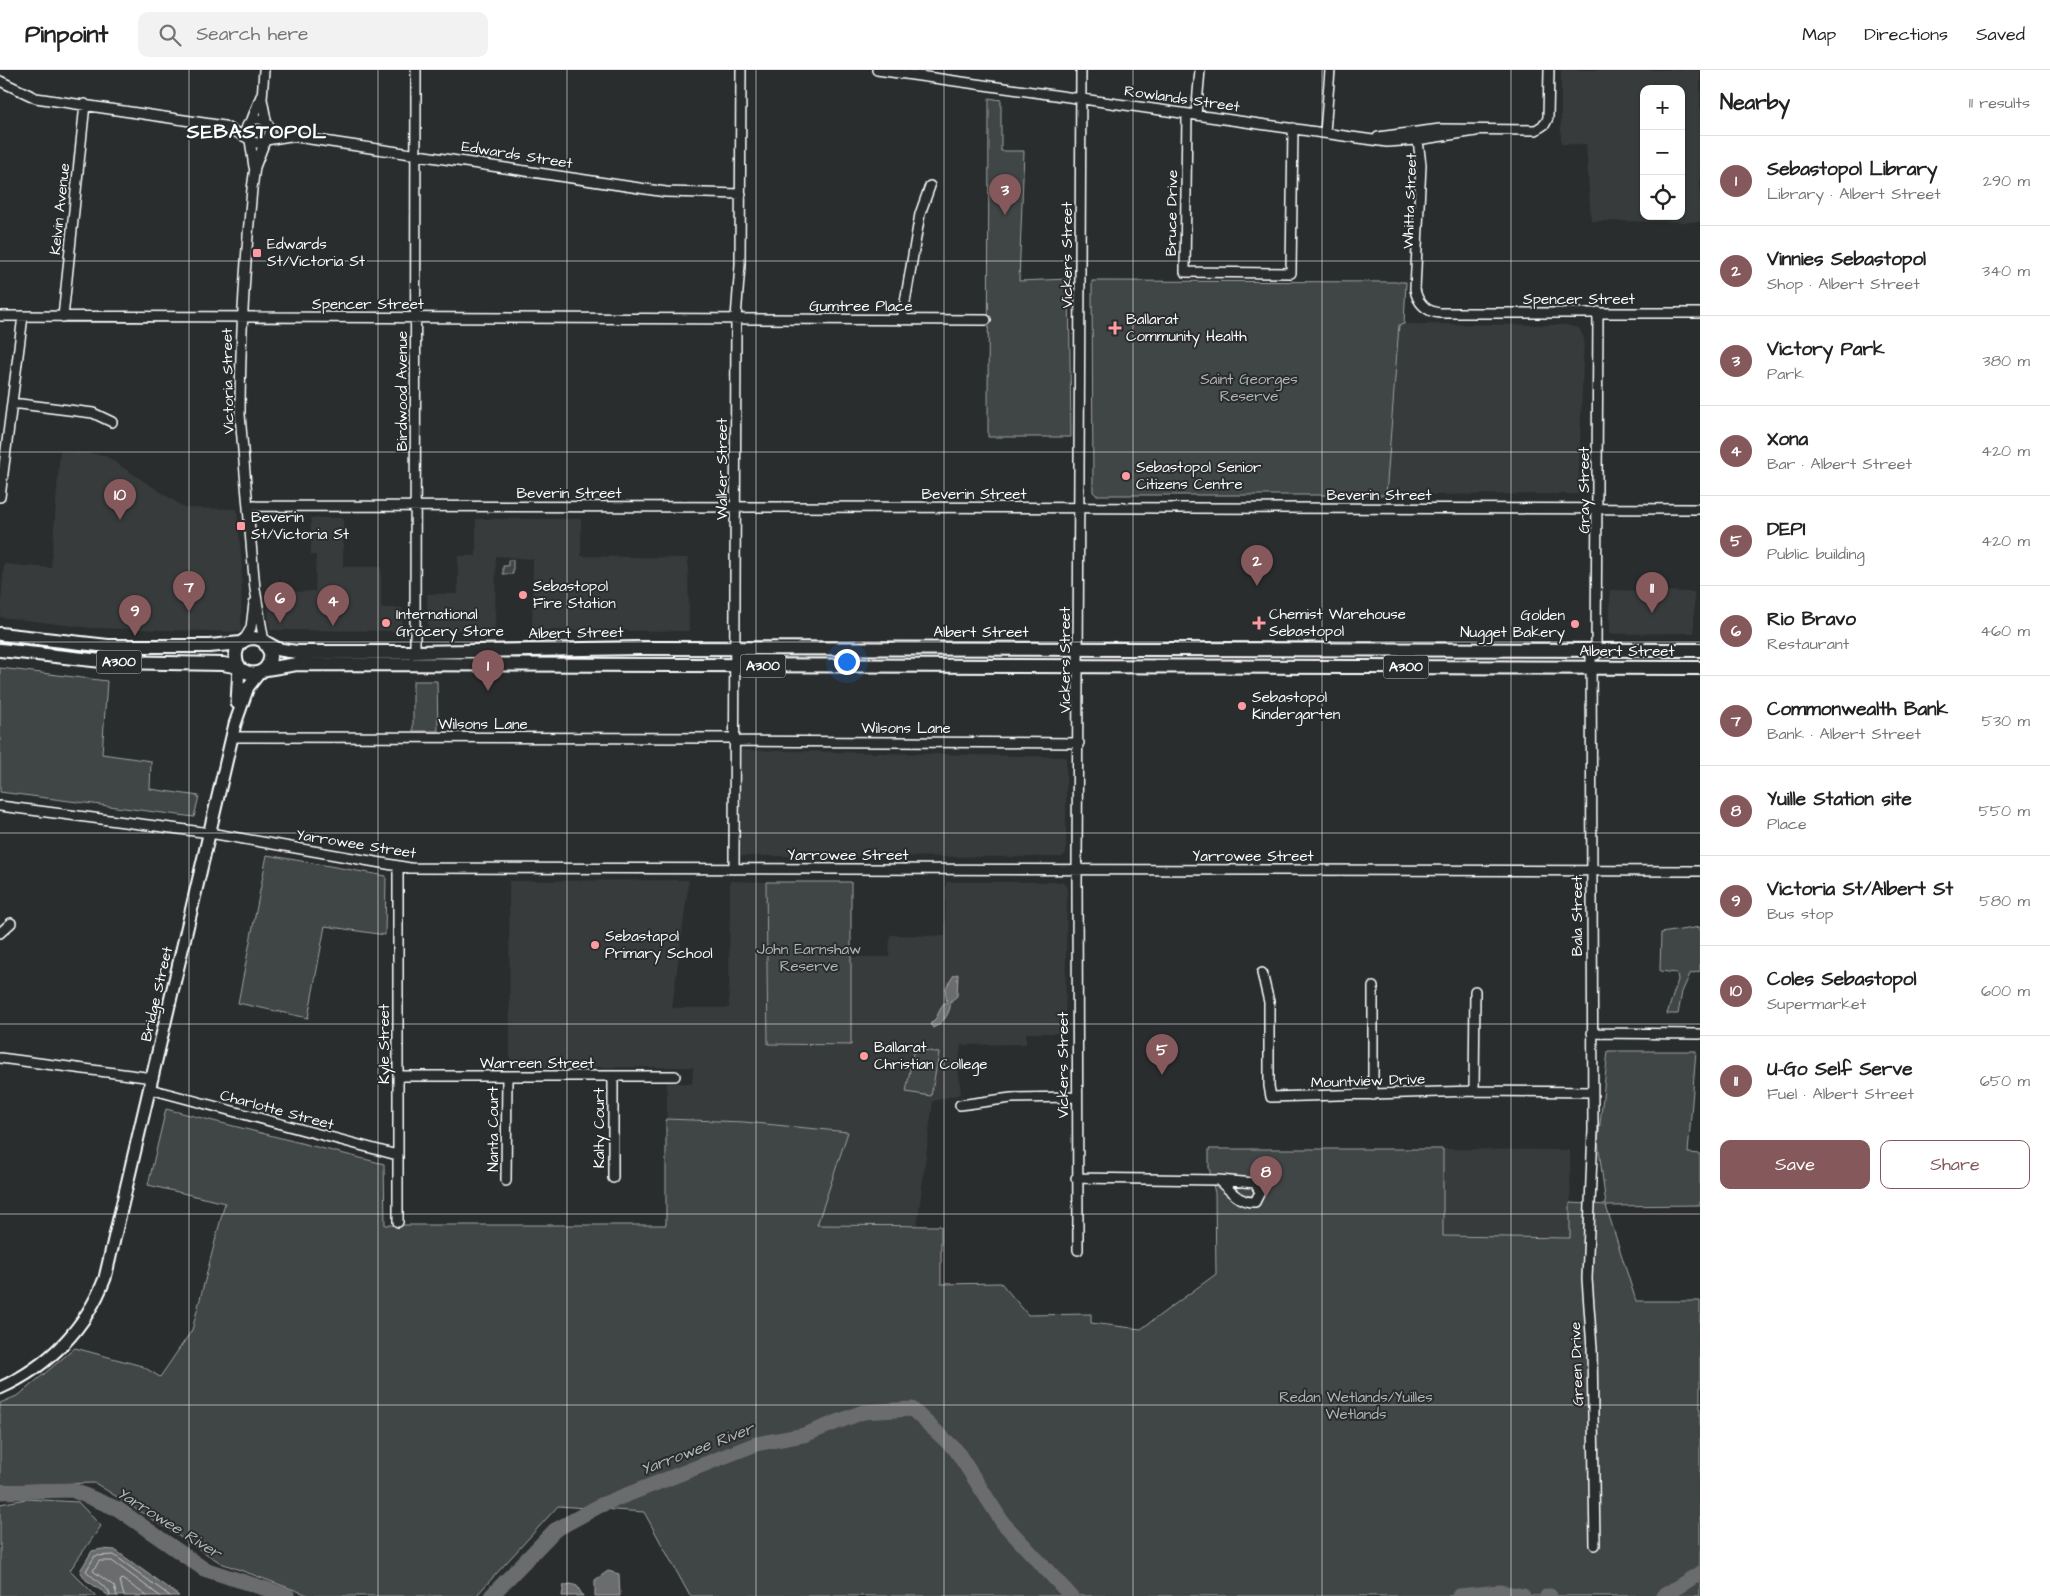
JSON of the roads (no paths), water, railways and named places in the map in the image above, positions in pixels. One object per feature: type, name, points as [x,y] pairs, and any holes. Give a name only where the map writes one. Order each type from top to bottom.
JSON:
[{"type":"highway","name":"A300","points":[[0,634],[108,646],[210,646],[243,642]]},
{"type":"highway","points":[[257,638],[264,642],[271,655],[262,671],[250,674],[239,667],[235,656],[243,642],[257,638]]},
{"type":"highway","name":"Albert Street","points":[[264,642],[292,651],[415,652],[734,648],[1700,650]]},
{"type":"highway","name":"A300","points":[[0,650],[112,662],[223,664],[239,667]]},
{"type":"highway","name":"Albert Street","points":[[262,671],[297,664],[1700,668]]},
{"type":"main road","points":[[235,724],[239,667]]},
{"type":"main road","points":[[235,724],[248,686],[262,671]]},
{"type":"main road","name":"Bridge Street","points":[[0,1388],[38,1367],[68,1340],[90,1311],[108,1270],[235,724]]},
{"type":"street","points":[[224,126],[258,143],[265,140],[269,133],[262,91],[264,70]]},
{"type":"street","name":"Birdwood Avenue","points":[[415,652],[416,70]]},
{"type":"street","name":"Walker Street","points":[[734,869],[736,318],[740,265],[741,70]]},
{"type":"street","name":"Rowlands Street","points":[[878,70],[1392,142],[1441,132],[1476,130],[1539,132],[1548,118],[1549,70]]},
{"type":"street","name":"Vickers Street","points":[[1078,1250],[1076,1097],[1081,70]]},
{"type":"street","points":[[1192,114],[1200,70]]},
{"type":"street","points":[[1325,132],[1330,70]]},
{"type":"street","points":[[0,81],[32,97],[224,126],[260,120],[268,126]]},
{"type":"street","points":[[249,139],[246,130],[262,91]]},
{"type":"street","name":"Kelvin Avenue","points":[[63,316],[85,104]]},
{"type":"street","name":"Bruce Drive","points":[[1192,114],[1185,272],[1291,273],[1293,128]]},
{"type":"street","name":"Edwards Street","points":[[268,126],[290,136],[672,193],[740,194]]},
{"type":"street","name":"Edwards Street","points":[[265,140],[290,136]]},
{"type":"street","name":"Whitta Street","points":[[1420,137],[1427,170],[1420,286],[1428,307]]},
{"type":"street","name":"Victoria Street","points":[[249,139],[254,172],[241,318],[240,415],[255,589],[264,642]]},
{"type":"street","name":"Victoria Street","points":[[254,172],[265,140]]},
{"type":"street","points":[[902,320],[920,214],[930,186]]},
{"type":"street","name":"Spencer Street","points":[[1428,307],[1458,312],[1700,313]]},
{"type":"street","name":"Gray Street","points":[[1593,667],[1598,508],[1598,312]]},
{"type":"street","name":"Spencer Street","points":[[0,316],[736,318]]},
{"type":"street","points":[[0,498],[23,316]]},
{"type":"street","name":"Gumtree Place","points":[[736,318],[986,320]]},
{"type":"street","points":[[12,404],[93,413],[112,422]]},
{"type":"street","name":"Beverin Street","points":[[248,506],[1700,509]]},
{"type":"street","name":"Victoria Street","points":[[243,642],[251,628],[255,589]]},
{"type":"street","name":"Bala Street","points":[[1589,1182],[1592,1148],[1591,870],[1593,667]]},
{"type":"street","name":"Wilsons Lane","points":[[232,737],[734,739],[1078,743]]},
{"type":"street","name":"Yarrowee Street","points":[[0,806],[210,833],[398,867],[1700,871]]},
{"type":"street","name":"Kyle Street","points":[[398,867],[398,1222]]},
{"type":"street","points":[[0,933],[11,923]]},
{"type":"street","name":"Mountview Drive","points":[[1262,973],[1269,1002],[1269,1086],[1271,1097],[1474,1091],[1592,1092]]},
{"type":"street","points":[[1373,987],[1373,1094]]},
{"type":"street","points":[[1474,1091],[1475,991]]},
{"type":"street","points":[[1592,1033],[1700,1034]]},
{"type":"street","points":[[0,1058],[153,1078]]},
{"type":"street","name":"Warreen Street","points":[[398,1076],[675,1076]]},
{"type":"street","name":"Nanta Court","points":[[506,1181],[508,1077]]},
{"type":"street","name":"Kalty Court","points":[[613,1077],[613,1178]]},
{"type":"street","name":"Charlotte Street","points":[[150,1090],[398,1155]]},
{"type":"street","points":[[960,1105],[1010,1098],[1076,1097]]},
{"type":"street","points":[[1076,1178],[1218,1180]]},
{"type":"street","name":"Green Drive","points":[[1589,1182],[1590,1238],[1587,1279],[1592,1348],[1595,1545]]},
{"type":"water","points":[[958,974],[957,996],[951,1001],[946,1017],[933,1028],[930,1024],[936,1018],[943,1004],[947,1002],[947,986],[954,975]]},
{"type":"water","points":[[102,1549],[115,1550],[179,1596],[109,1596],[86,1580],[80,1571],[92,1551]]},
{"type":"water","points":[[608,1571],[619,1574],[620,1596],[595,1596],[595,1580]]},
{"type":"water","points":[[571,1584],[577,1586],[583,1596],[562,1596],[564,1585]]},
{"type":"waterway","name":"Yarrowee River","points":[[491,1596],[555,1530],[601,1505],[756,1444],[804,1435],[863,1412],[912,1409],[956,1450],[1003,1523],[1071,1596]]},
{"type":"waterway","name":"Yarrowee River","points":[[0,1492],[72,1490],[118,1509],[204,1569],[288,1596]]},
{"type":"waterway","name":"Yarrowee River","points":[[1663,1596],[1700,1573]]},
{"type":"waterway","name":"Yarrowee River","points":[[1459,1596],[1499,1592],[1523,1596]]},
{"type":"place","name":"Victory Park","points":[[1005,215]]},
{"type":"place","name":"Edwards St/Victoria St","points":[[257,253]]},
{"type":"place","name":"Ballarat Community Health","points":[[1115,328]]},
{"type":"place","name":"Sebastopol Senior Citizens Centre","points":[[1126,476]]},
{"type":"place","name":"Coles Sebastopol","points":[[120,520]]},
{"type":"place","name":"Beverin St/Victoria St","points":[[241,526]]},
{"type":"place","name":"Vinnies Sebastopol","points":[[1257,586]]},
{"type":"place","name":"Sebastopol Fire Station","points":[[523,595]]},
{"type":"place","name":"Commonwealth Bank","points":[[189,612]]},
{"type":"place","name":"U-Go Self Serve","points":[[1652,613]]},
{"type":"place","name":"Rio Bravo","points":[[280,623]]},
{"type":"place","name":"International Grocery Store","points":[[386,623]]},
{"type":"place","name":"Chemist Warehouse Sebastopol","points":[[1259,623]]},
{"type":"place","name":"Golden Nugget Bakery","points":[[1575,624]]},
{"type":"place","name":"Xona","points":[[333,626]]},
{"type":"place","name":"Victoria St/Albert St","points":[[135,636]]},
{"type":"place","name":"Sebastopol Library","points":[[488,691]]},
{"type":"place","name":"Sebastopol Kindergarten","points":[[1242,706]]},
{"type":"place","name":"Sebastapol Primary School","points":[[595,945]]},
{"type":"place","name":"Ballarat Christian College","points":[[864,1056]]},
{"type":"place","name":"DEPI","points":[[1162,1075]]},
{"type":"place","name":"Yuille Station site","points":[[1266,1197]]},
{"type":"district","name":"SEBASTOPOL","points":[[257,132]]},
{"type":"park label","name":"Saint Georges Reserve","points":[[1249,388]]},
{"type":"park label","name":"John Earnshaw Reserve","points":[[809,958]]},
{"type":"park label","name":"Redan Wetlands/Yuilles Wetlands","points":[[1356,1406]]}]
